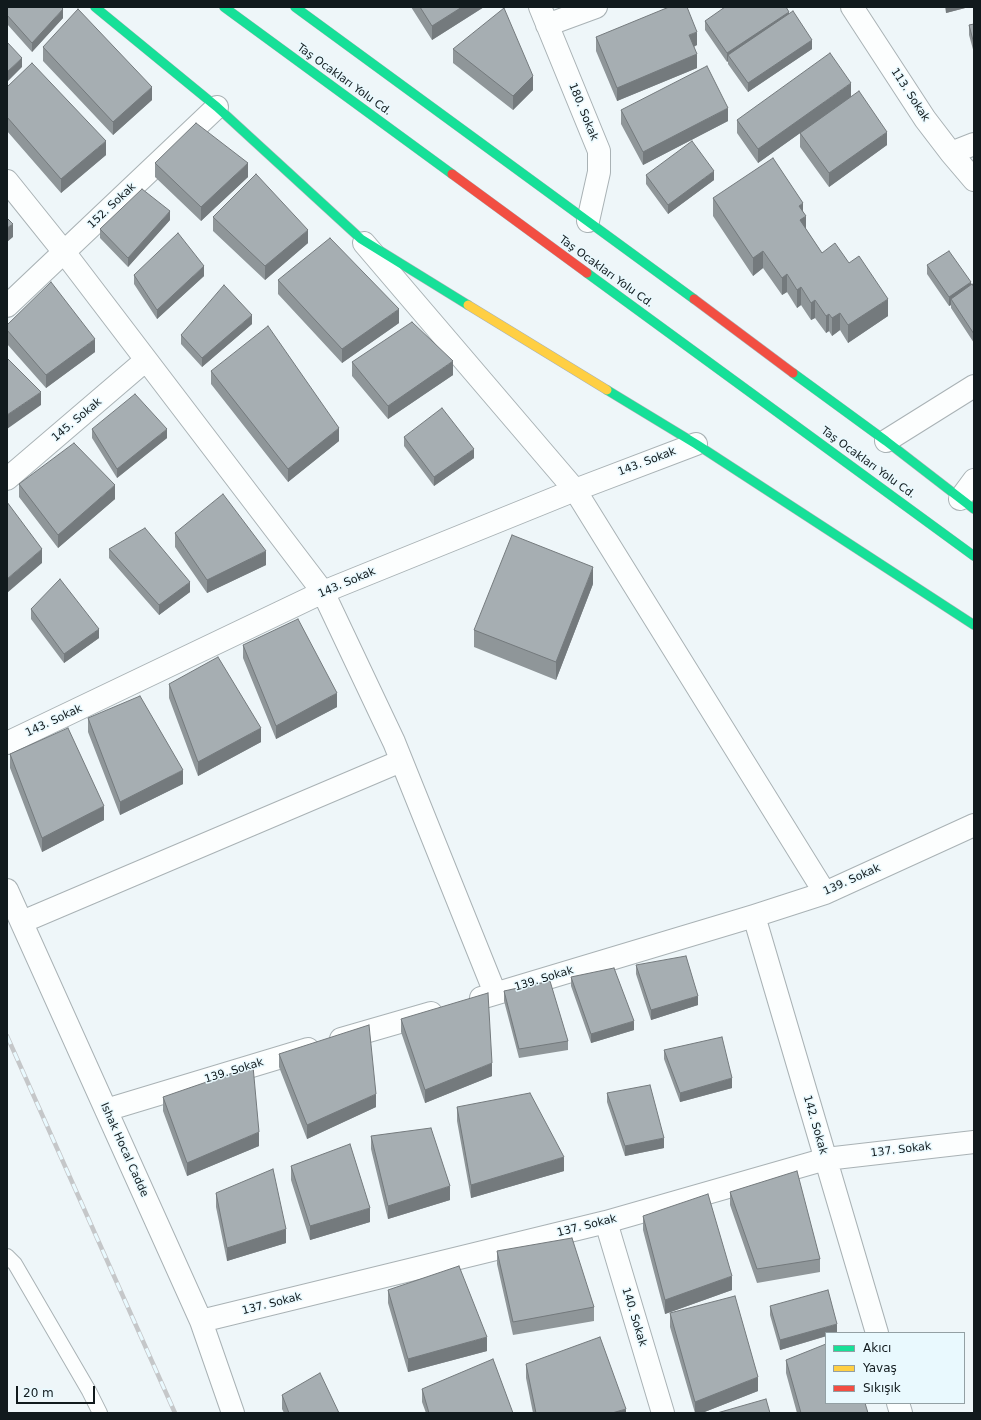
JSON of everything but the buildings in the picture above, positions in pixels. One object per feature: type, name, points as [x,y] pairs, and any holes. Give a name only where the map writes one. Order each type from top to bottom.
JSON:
[{"type":"main road","points":[[95,7],[217,107],[361,239],[696,444],[974,625]]},
{"type":"main road","name":"Taş Ocakları Yolu Cd.","points":[[224,7],[974,556]]},
{"type":"main road","points":[[294,7],[588,221],[886,441],[967,504]]},
{"type":"street","points":[[544,16],[596,7]]},
{"type":"street","name":"113. Sokak","points":[[852,7],[925,119],[974,180]]},
{"type":"street","name":"180. Sokak","points":[[544,16],[599,151],[598,172],[588,221]]},
{"type":"street","name":"152. Sokak","points":[[7,306],[217,107]]},
{"type":"street","points":[[951,153],[974,144]]},
{"type":"street","points":[[7,180],[64,252],[323,592],[394,742],[495,994]]},
{"type":"street","points":[[361,239],[575,490],[825,893]]},
{"type":"street","name":"145. Sokak","points":[[7,479],[146,360]]},
{"type":"street","points":[[886,441],[974,386]]},
{"type":"street","name":"143. Sokak","points":[[7,743],[323,592],[575,490],[696,444]]},
{"type":"street","points":[[967,504],[974,480]]},
{"type":"street","points":[[22,922],[401,761]]},
{"type":"street","name":"139. Sokak","points":[[106,1110],[754,916],[825,893],[974,825]]},
{"type":"street","name":"Ishak Hocal Cadde","points":[[7,890],[200,1322],[233,1413]]},
{"type":"street","name":"142. Sokak","points":[[754,916],[877,1332]]},
{"type":"street","name":"137. Sokak","points":[[200,1322],[606,1222],[826,1159],[974,1142]]},
{"type":"street","name":"140. Sokak","points":[[606,1222],[663,1413]]},
{"type":"lane","points":[[7,1256],[18,1270],[90,1391],[100,1413]]},
{"type":"railway","points":[[7,1036],[175,1413]]},
{"type":"traffic: fast","points":[[95,7],[217,107],[361,239],[468,305]]},
{"type":"traffic: fast","points":[[224,7],[452,174]]},
{"type":"traffic: fast","points":[[295,7],[694,299]]},
{"type":"traffic: fast","points":[[587,273],[974,556]]},
{"type":"traffic: fast","points":[[793,373],[886,441],[974,509]]},
{"type":"traffic: fast","points":[[607,390],[696,444],[974,625]]},
{"type":"traffic: slow","points":[[468,305],[607,390]]},
{"type":"traffic: jam","points":[[452,174],[587,273]]},
{"type":"traffic: jam","points":[[694,299],[793,373]]}]
